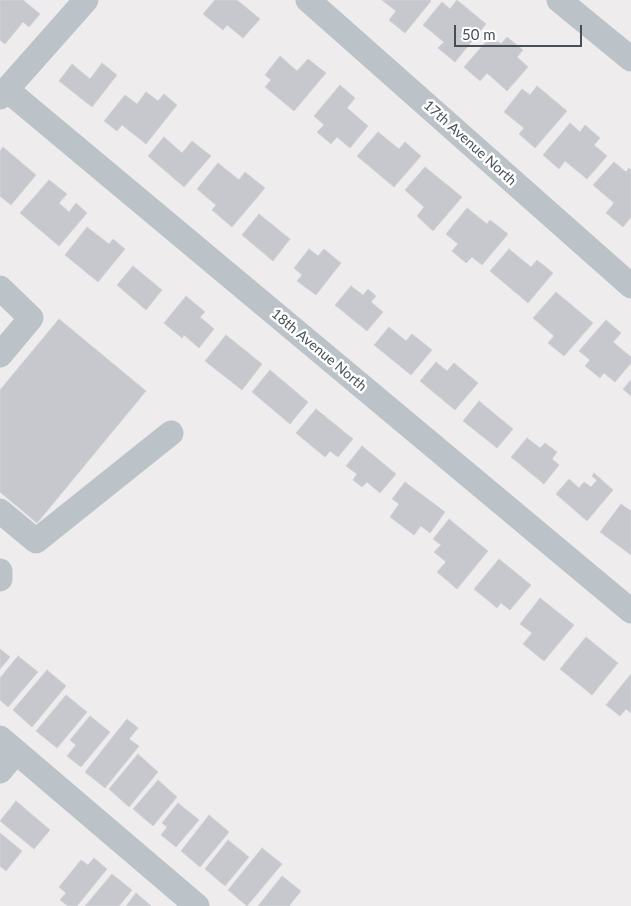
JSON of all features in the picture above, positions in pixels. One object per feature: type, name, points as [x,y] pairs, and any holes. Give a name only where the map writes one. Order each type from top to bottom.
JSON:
[{"type":"street","points":[[3,93],[86,0]]},
{"type":"street","name":"17th Avenue North","points":[[308,0],[631,286]]},
{"type":"street","points":[[559,0],[631,59]]},
{"type":"street","name":"18th Avenue North","points":[[3,93],[631,611]]},
{"type":"street","points":[[0,288],[32,318],[0,355]]},
{"type":"street","points":[[0,511],[36,541],[171,433]]},
{"type":"street","points":[[0,571],[0,579]]},
{"type":"street","points":[[5,754],[197,906]]},
{"type":"building","points":[[0,0],[23,0],[40,14],[29,27],[23,22],[5,44],[0,40]]},
{"type":"building","points":[[215,0],[237,0],[260,19],[243,38],[227,25],[223,30],[203,14]]},
{"type":"building","points":[[382,0],[431,1],[405,33],[389,20],[396,11]]},
{"type":"building","points":[[457,0],[486,24],[455,62],[438,48],[444,42],[423,25],[442,2],[450,9]]},
{"type":"building","points":[[491,36],[501,44],[507,37],[523,50],[517,57],[528,67],[507,91],[487,73],[480,81],[464,67]]},
{"type":"building","points":[[280,56],[297,71],[308,59],[326,73],[294,111],[265,87],[271,80],[265,75]]},
{"type":"building","points":[[102,63],[117,75],[92,107],[59,81],[72,64],[90,79]]},
{"type":"building","points":[[340,85],[355,98],[347,108],[368,126],[350,148],[337,137],[331,144],[317,132],[324,125],[314,116]]},
{"type":"building","points":[[537,86],[567,111],[535,148],[519,134],[524,128],[504,112],[522,89],[530,95]]},
{"type":"building","points":[[146,92],[158,101],[164,94],[177,105],[146,144],[122,125],[117,131],[104,121],[125,95],[137,104]]},
{"type":"building","points":[[570,123],[580,132],[585,125],[600,138],[594,145],[607,156],[587,179],[565,161],[559,169],[543,155]]},
{"type":"building","points":[[378,132],[399,149],[405,142],[421,156],[394,187],[357,156]]},
{"type":"building","points":[[164,137],[182,153],[192,141],[211,156],[184,187],[148,156]]},
{"type":"building","points":[[3,147],[36,175],[11,205],[0,196],[0,151]]},
{"type":"building","points":[[614,162],[626,172],[629,168],[631,170],[631,217],[623,227],[606,213],[614,203],[593,185]]},
{"type":"building","points":[[218,163],[239,180],[245,172],[265,188],[232,227],[212,210],[216,205],[197,189]]},
{"type":"building","points":[[425,167],[462,197],[433,231],[417,216],[424,207],[405,190]]},
{"type":"building","points":[[49,180],[67,194],[59,203],[69,212],[76,203],[87,213],[59,246],[20,213]]},
{"type":"building","points":[[467,208],[487,224],[490,220],[508,234],[482,265],[472,257],[466,263],[452,251],[458,244],[446,234]]},
{"type":"building","points":[[259,214],[290,239],[273,261],[242,235]]},
{"type":"building","points":[[87,227],[109,244],[113,239],[125,249],[98,282],[65,255]]},
{"type":"building","points":[[309,249],[318,256],[324,249],[341,263],[316,295],[297,281],[302,275],[294,268]]},
{"type":"building","points":[[509,249],[531,267],[537,260],[553,273],[528,303],[490,271]]},
{"type":"building","points":[[133,266],[162,290],[146,310],[117,285]]},
{"type":"building","points":[[351,286],[363,295],[368,289],[376,296],[371,302],[383,312],[367,331],[335,305]]},
{"type":"building","points":[[556,292],[593,323],[564,356],[548,343],[554,336],[533,318]]},
{"type":"building","points":[[186,296],[205,312],[200,317],[214,329],[199,348],[184,335],[182,338],[164,323]]},
{"type":"building","points":[[59,319],[146,391],[37,523],[0,492],[0,390]]},
{"type":"building","points":[[606,320],[621,333],[613,342],[631,357],[631,363],[615,382],[604,373],[600,378],[585,366],[590,360],[579,351]]},
{"type":"building","points":[[389,327],[406,341],[412,334],[432,350],[411,375],[374,345]]},
{"type":"building","points":[[226,335],[262,364],[242,390],[205,361]]},
{"type":"building","points":[[436,362],[447,371],[454,363],[478,383],[455,410],[420,381]]},
{"type":"building","points":[[270,370],[308,402],[290,424],[252,392]]},
{"type":"building","points":[[631,380],[631,396],[623,389]]},
{"type":"building","points":[[479,401],[513,429],[497,448],[463,421]]},
{"type":"building","points":[[316,409],[353,439],[338,457],[330,451],[325,457],[296,433]]},
{"type":"building","points":[[527,438],[540,448],[545,443],[557,452],[552,459],[559,465],[544,484],[511,457]]},
{"type":"building","points":[[362,446],[396,474],[380,493],[367,482],[362,487],[353,480],[357,474],[346,466]]},
{"type":"building","points":[[594,473],[613,490],[587,521],[556,494],[569,479],[579,488],[584,482],[591,487],[597,480],[592,476]]},
{"type":"building","points":[[405,482],[445,512],[430,533],[421,526],[414,535],[390,517],[399,504],[392,499]]},
{"type":"building","points":[[621,504],[631,511],[631,555],[600,532]]},
{"type":"building","points":[[449,519],[488,551],[457,589],[437,572],[446,562],[434,552],[441,545],[433,539]]},
{"type":"building","points":[[499,559],[531,585],[510,610],[501,603],[497,608],[474,589]]},
{"type":"building","points":[[540,598],[574,625],[544,661],[523,644],[532,633],[520,624]]},
{"type":"building","points":[[586,637],[618,663],[592,695],[560,669]]},
{"type":"building","points":[[0,649],[10,657],[0,669]]},
{"type":"building","points":[[18,656],[38,672],[8,707],[0,700],[0,678]]},
{"type":"building","points":[[47,670],[66,686],[32,727],[13,710]]},
{"type":"building","points":[[631,674],[631,713],[626,709],[620,716],[606,705]]},
{"type":"building","points":[[66,695],[87,712],[57,748],[36,731]]},
{"type":"building","points":[[90,716],[110,732],[81,767],[67,756],[76,745],[70,740]]},
{"type":"building","points":[[127,719],[138,728],[129,739],[139,746],[105,788],[85,772]]},
{"type":"building","points":[[138,754],[158,772],[129,807],[109,789]]},
{"type":"building","points":[[158,780],[177,797],[153,826],[133,809]]},
{"type":"building","points":[[16,801],[50,830],[34,849],[0,821]]},
{"type":"building","points":[[178,803],[199,820],[176,847],[161,835],[167,827],[162,823]]},
{"type":"building","points":[[209,815],[229,832],[200,867],[181,851]]},
{"type":"building","points":[[0,833],[22,851],[6,871],[0,866]]},
{"type":"building","points":[[228,840],[249,857],[225,886],[205,869]]},
{"type":"building","points":[[262,848],[282,864],[247,906],[228,890]]},
{"type":"building","points":[[94,858],[107,869],[77,906],[68,906],[60,900],[66,893],[59,887],[81,860],[88,865]]},
{"type":"building","points":[[112,874],[132,890],[119,906],[85,906]]},
{"type":"building","points":[[282,876],[301,891],[289,906],[258,906]]},
{"type":"building","points":[[136,893],[151,906],[126,906]]}]
